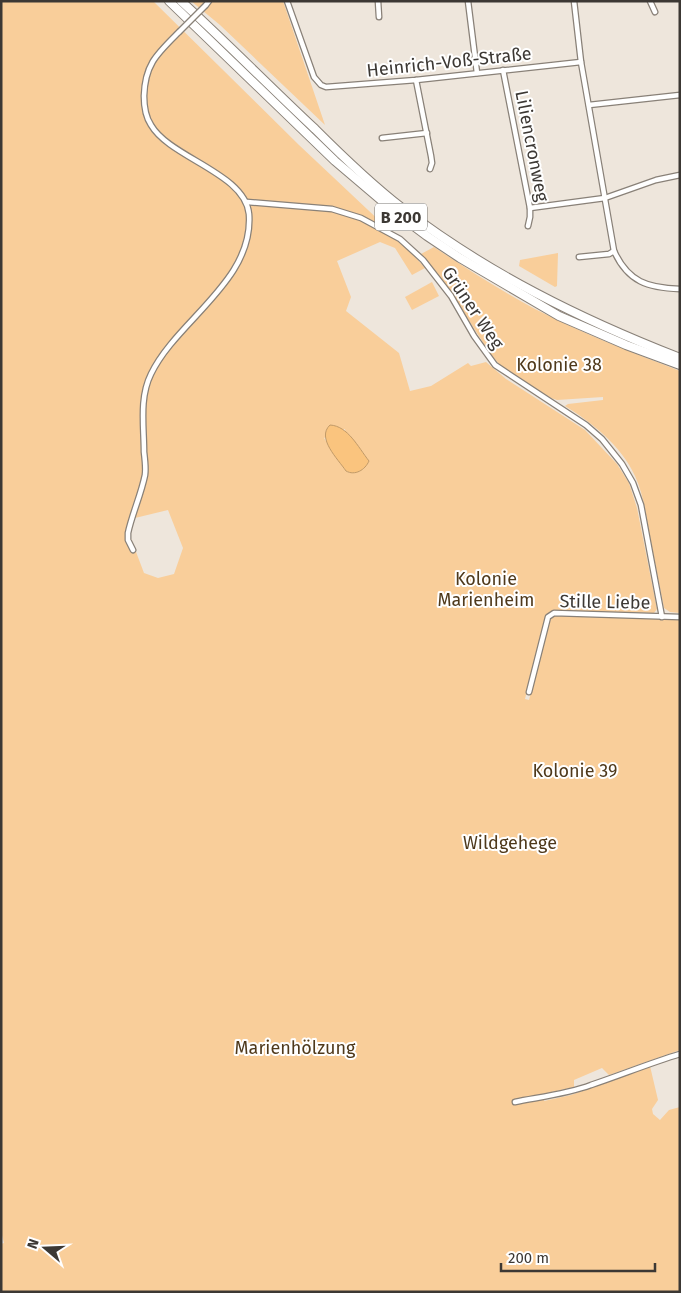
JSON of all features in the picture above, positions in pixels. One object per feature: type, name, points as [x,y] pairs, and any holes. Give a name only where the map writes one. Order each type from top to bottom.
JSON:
[{"type":"highway","name":"B 200","points":[[169,1],[335,161],[427,236],[460,258],[559,316],[680,366]]},
{"type":"highway","name":"B 200","points":[[181,1],[341,155],[400,206],[432,230],[464,252],[563,308],[629,338],[680,358]]},
{"type":"street","name":"Heinrich-Voß-Straße","points":[[287,1],[314,77],[321,85],[331,88],[581,62]]},
{"type":"street","points":[[378,1],[379,17]]},
{"type":"street","points":[[468,1],[477,73]]},
{"type":"street","points":[[574,1],[588,106],[614,251],[622,266],[642,283],[654,287],[680,289]]},
{"type":"street","points":[[650,1],[655,12]]},
{"type":"street","points":[[133,550],[128,540],[128,533],[145,474],[143,407],[146,385],[166,349],[224,283],[240,259],[248,234],[246,202],[226,180],[166,140],[151,127],[146,116],[144,88],[149,68],[162,49],[208,3]]},
{"type":"street","name":"Liliencronweg","points":[[503,70],[530,208],[528,226]]},
{"type":"street","points":[[416,80],[431,156],[432,163],[430,169]]},
{"type":"street","points":[[588,106],[680,94]]},
{"type":"street","points":[[382,138],[427,133]]},
{"type":"street","points":[[530,208],[605,198],[656,180],[680,175]]},
{"type":"street","name":"Grüner Weg","points":[[246,202],[332,209],[361,218],[400,239],[423,260],[451,296],[474,336],[495,365],[586,425],[602,439],[622,464],[633,483],[640,505],[662,617]]},
{"type":"street","points":[[579,256],[609,254],[614,251]]},
{"type":"street","name":"Stille Liebe","points":[[529,692],[547,621],[551,614],[680,617]]},
{"type":"street","points":[[515,1102],[583,1088],[615,1075],[680,1054]]},
{"type":"green space","name":"Marienhölzung","points":[[1,1],[153,1],[299,145],[402,242],[425,268],[412,275],[395,248],[380,242],[337,261],[351,297],[346,311],[399,353],[410,391],[431,386],[468,363],[471,366],[486,362],[506,379],[585,430],[617,464],[629,483],[637,508],[657,609],[654,613],[555,611],[550,613],[545,618],[525,699],[529,700],[549,621],[555,615],[680,619],[680,1050],[609,1075],[602,1068],[574,1080],[574,1087],[543,1094],[544,1101],[571,1095],[650,1066],[658,1100],[652,1109],[653,1114],[660,1120],[669,1110],[680,1107],[680,1292],[1,1292],[1,1244],[4,1243],[1,1231]],"holes":[[[345,429],[350,473],[346,471],[324,438]],[[168,510],[183,548],[174,574],[158,578],[144,573],[130,536],[135,518]]]},
{"type":"green space","points":[[191,1],[283,1],[325,125],[220,25]]},
{"type":"green space","name":"Kolonie 38","points":[[434,247],[535,309],[589,334],[680,371],[680,613],[670,612],[664,608],[642,496],[629,465],[622,454],[605,436],[565,406],[568,404],[603,400],[603,397],[557,400],[504,369],[491,355],[452,294],[421,254]]},
{"type":"green space","points":[[558,253],[557,286],[555,287],[519,266],[520,260]]},
{"type":"green space","points":[[432,282],[439,296],[412,310],[405,297]]},
{"type":"shaded area","points":[[330,425],[342,429],[357,444],[369,461],[362,469],[353,473],[346,471],[334,455],[325,436],[326,430]]},
{"type":"park label","name":"Kolonie Marienheim","points":[[486,589]]},
{"type":"park label","name":"Kolonie 39","points":[[575,771]]},
{"type":"park label","name":"Wildgehege","points":[[510,843]]}]
